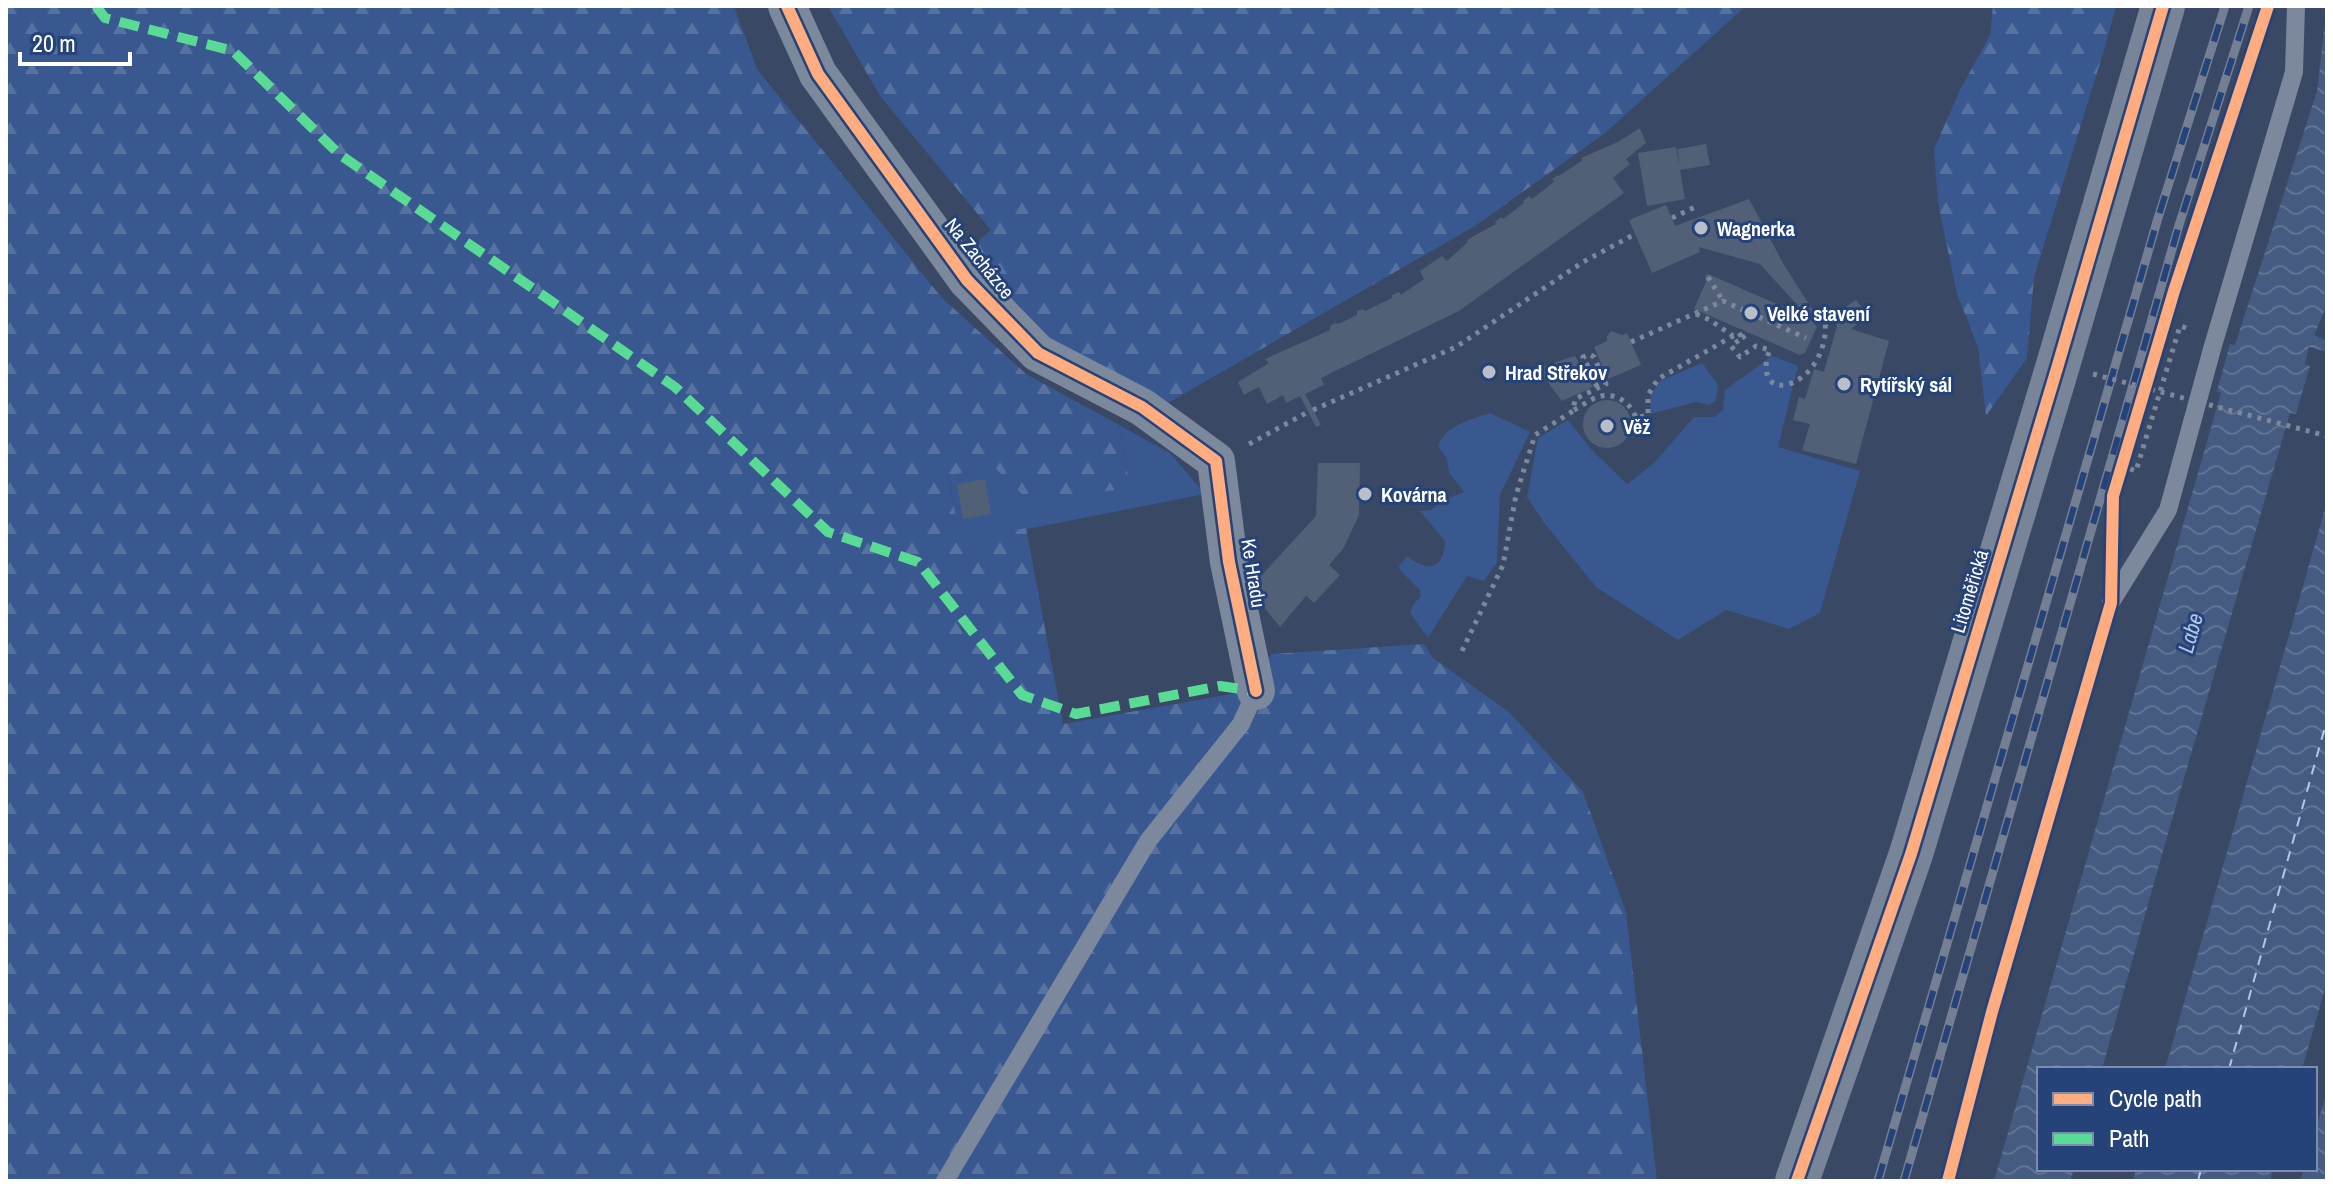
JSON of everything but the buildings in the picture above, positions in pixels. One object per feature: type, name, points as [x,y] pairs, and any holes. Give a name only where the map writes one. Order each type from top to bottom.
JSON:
[{"type":"main road","name":"Litoměřická","points":[[1797,1181],[1911,854],[2063,351],[2163,6]]},
{"type":"street","name":"Na Zacházce","points":[[787,6],[818,74],[967,280],[1038,353],[1142,407],[1216,461]]},
{"type":"street","name":"Ke Hradu","points":[[1216,461],[1229,562],[1256,691]]},
{"type":"lane","points":[[2111,602],[2168,510],[2294,72],[2296,6]]},
{"type":"lane","name":"Ke Hradu","points":[[945,1181],[1148,841],[1241,724],[1256,691]]},
{"type":"path","points":[[1672,218],[1695,207]]},
{"type":"path","points":[[1216,461],[1311,411],[1456,347],[1583,262],[1635,234]]},
{"type":"path","points":[[2174,291],[2180,272]]},
{"type":"path","points":[[1708,277],[1723,301],[1806,338]]},
{"type":"path","points":[[1631,342],[1723,301]]},
{"type":"path","points":[[1696,314],[1733,336]]},
{"type":"path","points":[[1749,333],[1731,346],[1740,357],[1756,346],[1770,350],[1764,371],[1769,379],[1779,385],[1789,384],[1817,362],[1827,330],[1824,315]]},
{"type":"path","points":[[2113,496],[2122,466],[2136,471],[2180,326],[2192,330]]},
{"type":"path","points":[[1462,651],[1503,565],[1516,495],[1535,435],[1601,395],[1621,399],[1629,405],[1636,418],[1648,415],[1648,395],[1658,379],[1739,333],[1742,338]]},
{"type":"path","points":[[1572,412],[1575,399],[1606,384],[1594,357],[1589,354],[1583,357],[1590,377],[1604,370]]},
{"type":"path","points":[[1584,371],[1587,369],[1598,388]]},
{"type":"path","points":[[2093,374],[2327,436]]},
{"type":"green space","points":[[6,6],[734,6],[757,69],[942,298],[1026,374],[1119,425],[1130,487],[1033,505],[993,466],[948,476],[961,541],[1026,528],[1063,724],[1237,693],[1272,654],[1424,644],[1433,658],[1509,712],[1583,792],[1626,912],[1657,1181],[6,1181]]},
{"type":"green space","points":[[828,6],[1746,6],[1605,133],[1475,226],[1166,404],[1038,332],[967,251],[991,230],[880,96]]},
{"type":"green space","points":[[1993,6],[2116,6],[2034,277],[2027,358],[1986,416],[1978,347],[1957,294],[1938,203],[1934,149],[1960,90],[1990,35]]},
{"type":"green space","points":[[1772,356],[1798,366],[1778,447],[1860,471],[1820,613],[1789,629],[1726,610],[1678,640],[1596,587],[1545,524],[1527,497],[1538,438],[1568,420],[1592,450],[1627,484],[1654,463],[1694,417],[1714,417],[1723,410],[1725,390]]},
{"type":"green space","points":[[1702,363],[1718,385],[1716,400],[1709,405],[1696,402],[1650,414],[1651,395],[1660,381]]},
{"type":"green space","points":[[1490,413],[1530,432],[1500,495],[1497,562],[1484,581],[1467,576],[1428,638],[1410,613],[1421,596],[1420,590],[1399,566],[1407,556],[1428,566],[1438,563],[1441,558],[1445,541],[1420,511],[1431,510],[1444,500],[1464,492],[1449,473],[1447,459],[1438,446],[1452,428]]},
{"type":"green space","points":[[1119,425],[1170,453],[1205,494],[961,542],[948,475],[993,466],[1130,487]]},
{"type":"water","name":"Labe","points":[[2327,6],[2327,305],[2314,335],[2327,341],[2327,352],[2309,347],[2305,364],[2310,366],[2296,414],[2290,413],[2103,1067],[2037,1067],[2037,1171],[2073,1171],[2070,1181],[1994,1181],[2221,393],[2217,391],[2230,344],[2235,345],[2317,91]]},
{"type":"water","points":[[2327,502],[2327,982],[2303,1067],[2166,1067]]},
{"type":"water","points":[[2327,1091],[2327,1181],[2300,1181],[2303,1171],[2317,1171],[2317,1124]]},
{"type":"water","points":[[2136,1171],[2272,1171],[2270,1181],[2133,1181]]},
{"type":"ferry route","points":[[2230,1067],[2327,720]]},
{"type":"ferry route","points":[[2198,1181],[2200,1171]]},
{"type":"railway","points":[[1878,1181],[2158,218],[2225,6]]},
{"type":"railway","points":[[1904,1181],[2179,225],[2249,6]]},
{"type":"marked path","points":[[96,6],[105,18],[233,51],[339,154],[675,387],[828,532],[918,562],[1022,695],[1076,714],[1220,686],[1256,691]]},
{"type":"cycle path","points":[[787,6],[818,74],[967,280],[1038,353],[1142,407],[1216,461],[1229,562],[1256,691]]},
{"type":"cycle path","points":[[1797,1181],[1911,854],[2163,6]]},
{"type":"cycle path","points":[[1948,1181],[1992,1012],[2111,603],[2113,496],[2174,291],[2268,6]]},
{"type":"place","name":"Wagnerka","points":[[1701,228]]},
{"type":"place","name":"Velké stavení","points":[[1751,313]]},
{"type":"place","name":"Hrad Střekov","points":[[1489,372]]},
{"type":"place","name":"Rytířský sál","points":[[1844,384]]},
{"type":"place","name":"Věž","points":[[1607,426]]},
{"type":"place","name":"Kovárna","points":[[1365,494]]}]
